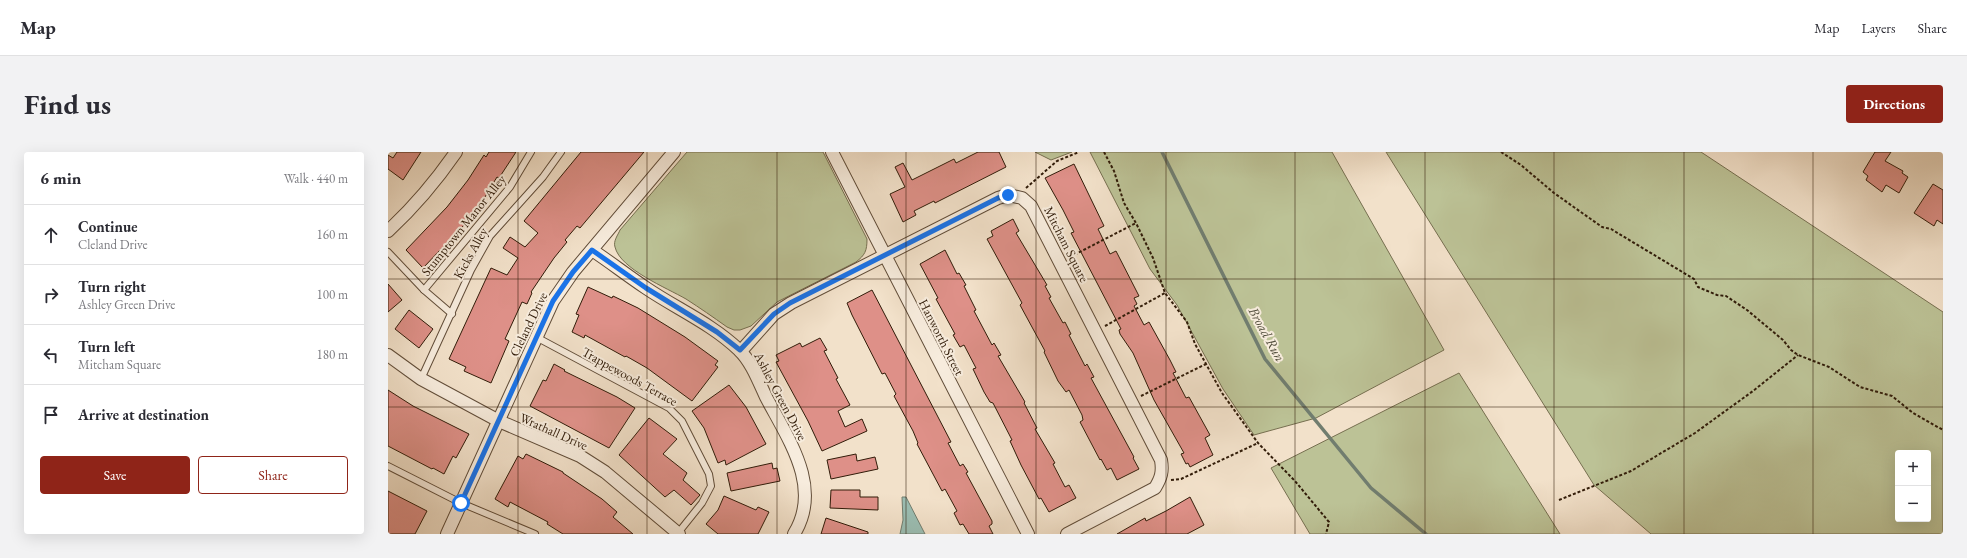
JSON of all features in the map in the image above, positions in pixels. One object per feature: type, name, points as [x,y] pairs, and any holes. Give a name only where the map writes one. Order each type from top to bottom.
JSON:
[{"type":"street","points":[[388,231],[416,204],[436,181],[456,152]]},
{"type":"street","name":"Cleland Drive","points":[[447,534],[553,301],[573,272],[674,152]]},
{"type":"street","name":"Hanworth Street","points":[[832,152],[1028,534]]},
{"type":"street","points":[[740,350],[774,314],[790,303],[998,198],[1008,195],[1022,198]]},
{"type":"street","name":"Mitcham Square","points":[[1022,198],[1031,206],[1096,331],[1160,460],[1162,477]]},
{"type":"street","name":"Ashley Green Drive","points":[[592,250],[646,288],[717,332],[740,350],[799,460],[804,485],[805,501],[799,525],[794,534]]},
{"type":"street","name":"Wrathall Drive","points":[[388,355],[421,379],[499,421],[580,456],[604,472],[679,534]]},
{"type":"street","points":[[1067,534],[1156,488],[1162,477]]},
{"type":"lane","name":"Stumptown Manor Alley","points":[[424,290],[510,187],[530,152]]},
{"type":"lane","name":"Kicks Alley","points":[[421,379],[471,270],[490,236],[543,176],[561,152]]},
{"type":"lane","points":[[388,252],[424,290],[452,314]]},
{"type":"lane","name":"Trappewoods Terrace","points":[[536,337],[669,408],[682,421],[708,474],[711,486],[702,503],[679,534]]},
{"type":"lane","points":[[388,466],[461,503],[535,534]]},
{"type":"path","points":[[1022,198],[1026,188],[1057,161],[1079,152]]},
{"type":"path","points":[[1104,152],[1114,171],[1124,203],[1136,223],[1153,258],[1165,293],[1186,322],[1195,344],[1222,393],[1258,443],[1295,481],[1329,522],[1326,534]]},
{"type":"path","points":[[1501,152],[1521,165],[1554,193],[1602,227],[1610,229],[1694,279],[1698,287],[1717,295],[1726,296],[1747,310],[1783,340],[1791,350],[1798,355],[1829,368],[1860,387],[1892,396],[1912,413],[1943,430]]},
{"type":"path","points":[[1060,262],[1136,223]]},
{"type":"path","points":[[1096,331],[1165,293]]},
{"type":"path","points":[[1559,500],[1631,470],[1695,433],[1753,391],[1798,355]]},
{"type":"path","points":[[1131,401],[1206,364]]},
{"type":"path","points":[[1162,477],[1171,480],[1181,479],[1258,443]]},
{"type":"green space","points":[[687,152],[823,152],[867,239],[867,247],[865,252],[856,262],[777,302],[751,326],[740,330],[734,330],[727,327],[686,299],[657,284],[635,270],[619,255],[615,247],[615,240],[620,230]]},
{"type":"green space","points":[[1035,152],[1072,152],[1051,160]]},
{"type":"green space","points":[[1090,152],[1332,152],[1444,350],[1316,418],[1254,435],[1223,389],[1177,305],[1150,269]]},
{"type":"green space","points":[[1386,152],[1701,152],[1943,312],[1943,534],[1651,534],[1594,485]]},
{"type":"green space","points":[[1459,373],[1560,534],[1310,534],[1271,468]]},
{"type":"water","points":[[902,497],[906,497],[925,534],[900,534],[903,520]]},
{"type":"building","points":[[397,152],[421,152],[403,180],[388,169],[388,155],[393,158]]},
{"type":"building","points":[[489,152],[516,152],[499,178],[497,177],[479,207],[465,222],[466,223],[423,268],[406,250],[447,207],[468,180],[484,155],[486,157]]},
{"type":"building","points":[[581,152],[644,152],[580,228],[577,226],[565,240],[567,242],[554,258],[531,292],[532,293],[527,304],[522,302],[505,339],[509,341],[491,383],[464,371],[466,367],[449,359],[491,268],[507,275],[518,258],[503,248],[510,237],[525,247],[538,233],[524,221]]},
{"type":"building","points":[[978,152],[999,152],[1006,167],[935,203],[934,201],[914,211],[916,215],[903,222],[890,194],[905,187],[895,167],[903,163],[912,180],[954,159],[956,163]]},
{"type":"building","points":[[1875,152],[1891,152],[1885,161],[1903,171],[1902,173],[1908,177],[1899,193],[1886,185],[1882,192],[1866,180],[1868,176],[1863,172]]},
{"type":"building","points":[[1074,164],[1104,226],[1098,229],[1110,254],[1116,251],[1139,296],[1134,298],[1137,304],[1134,306],[1144,325],[1149,322],[1176,372],[1173,373],[1186,398],[1189,397],[1210,435],[1205,438],[1213,455],[1190,467],[1188,463],[1186,464],[1181,454],[1184,453],[1154,400],[1133,353],[1120,334],[1119,330],[1121,329],[1071,233],[1074,232],[1063,210],[1045,178]]},
{"type":"building","points":[[1933,184],[1943,190],[1943,224],[1937,220],[1934,226],[1914,213]]},
{"type":"building","points":[[1013,219],[1019,231],[1016,233],[1047,285],[1045,286],[1051,297],[1049,298],[1063,323],[1065,322],[1071,334],[1069,335],[1085,366],[1087,364],[1094,377],[1091,378],[1139,469],[1117,480],[1111,468],[1107,470],[1101,459],[1100,460],[1080,422],[1083,420],[1082,415],[1069,390],[1066,392],[1058,381],[1044,352],[1045,351],[1020,305],[1022,303],[987,239],[993,236],[991,231]]},
{"type":"building","points":[[945,250],[957,274],[959,273],[966,285],[964,286],[976,310],[974,311],[992,345],[994,343],[1001,355],[998,356],[1025,402],[1024,403],[1037,428],[1035,429],[1055,463],[1053,464],[1065,487],[1069,485],[1076,498],[1049,512],[1041,498],[1039,499],[1021,465],[1010,441],[1012,440],[993,403],[990,402],[984,392],[973,369],[976,368],[964,345],[960,347],[953,335],[955,334],[936,299],[938,298],[920,264]]},
{"type":"building","points":[[388,284],[402,300],[388,312]]},
{"type":"building","points":[[588,287],[612,298],[613,296],[638,308],[685,337],[718,361],[715,365],[718,367],[692,401],[647,368],[585,335],[584,338],[572,332],[579,315],[576,314]]},
{"type":"building","points":[[872,290],[951,442],[948,443],[960,466],[963,464],[968,472],[966,473],[992,521],[992,524],[989,526],[993,534],[969,534],[963,524],[960,525],[954,513],[957,511],[945,489],[942,491],[894,396],[896,394],[885,373],[882,374],[852,315],[847,303]]},
{"type":"building","points":[[409,310],[433,329],[419,348],[395,329]]},
{"type":"building","points":[[820,338],[827,350],[824,351],[838,378],[836,379],[850,405],[838,411],[845,427],[862,419],[867,431],[822,451],[808,421],[776,362],[779,361],[776,355],[800,343],[802,347]]},
{"type":"building","points":[[554,364],[565,370],[564,371],[617,397],[635,408],[609,448],[530,406],[543,380],[546,381]]},
{"type":"building","points":[[729,385],[746,407],[766,444],[726,465],[725,460],[718,463],[704,428],[692,411]]},
{"type":"building","points":[[388,390],[413,406],[469,434],[456,458],[453,456],[444,474],[388,446]]},
{"type":"building","points":[[649,418],[677,439],[663,454],[687,473],[683,480],[700,495],[691,505],[674,490],[665,497],[619,455]]},
{"type":"building","points":[[526,454],[563,472],[602,499],[617,512],[613,517],[633,534],[563,534],[547,524],[548,522],[510,502],[508,507],[495,499],[518,456],[523,459]]},
{"type":"building","points":[[856,454],[857,461],[875,457],[878,469],[831,479],[827,460]]},
{"type":"building","points":[[772,463],[773,469],[777,468],[780,481],[731,491],[727,473]]},
{"type":"building","points":[[831,490],[860,490],[860,497],[878,497],[878,510],[830,508]]},
{"type":"building","points":[[388,491],[427,511],[415,534],[388,534]]},
{"type":"building","points":[[724,496],[756,510],[758,507],[769,512],[758,534],[718,534],[706,524],[718,510]]},
{"type":"building","points":[[1190,497],[1204,525],[1187,534],[1117,534],[1145,518],[1146,521],[1166,511]]},
{"type":"building","points":[[826,518],[868,532],[868,534],[821,534]]},
{"type":"waterway","name":"Broad Run","points":[[1162,152],[1265,359],[1371,488],[1426,534]]},
{"type":"route","points":[[461,503],[553,301],[573,272],[592,250],[646,288],[717,332],[740,350],[774,314],[790,303],[998,198],[1008,195]]}]
